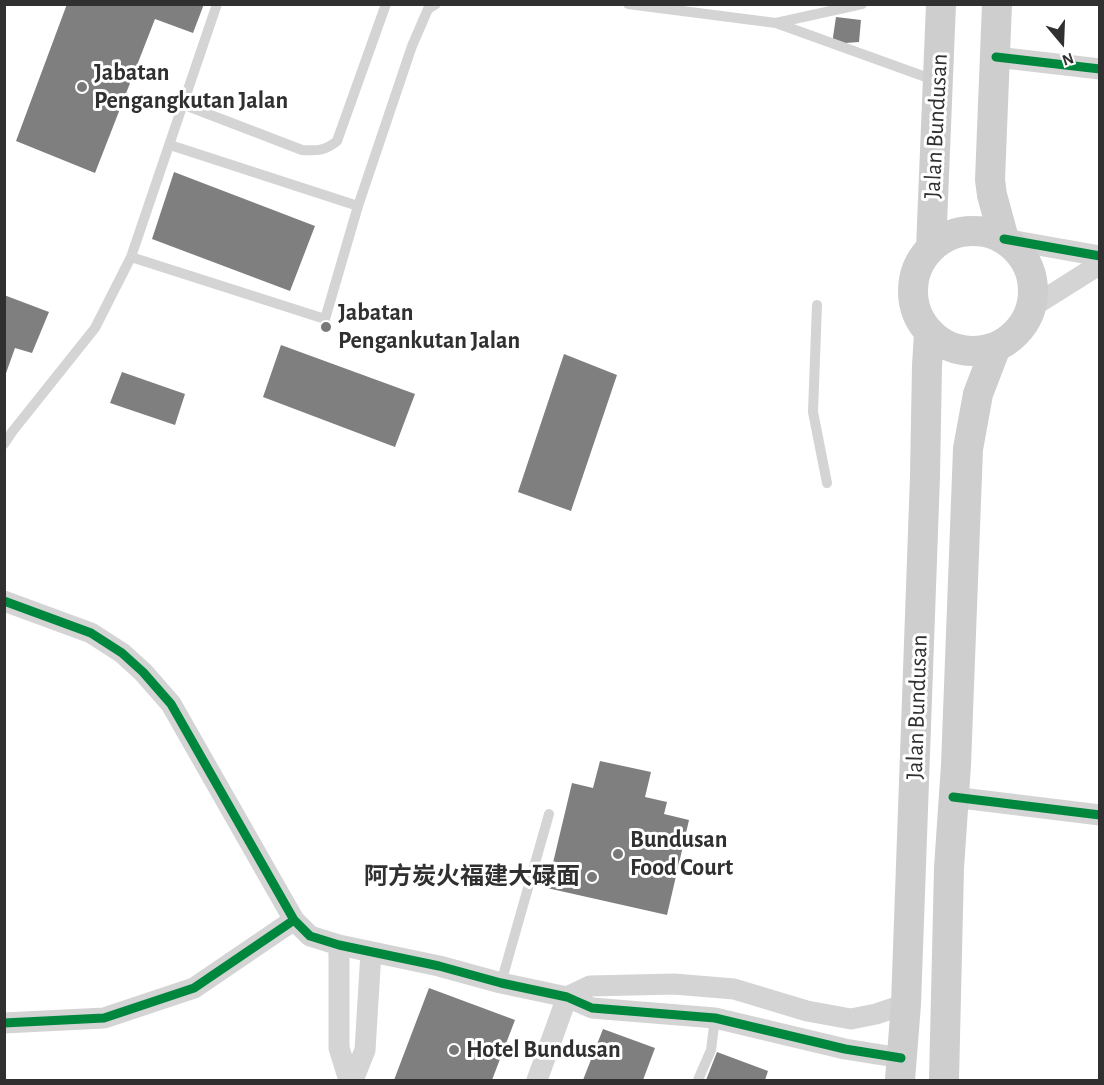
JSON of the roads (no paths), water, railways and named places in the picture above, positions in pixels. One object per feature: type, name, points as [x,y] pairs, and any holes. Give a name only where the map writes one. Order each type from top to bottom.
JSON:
[{"type":"main road","name":"Jalan Bundusan","points":[[931,248],[941,4]]},
{"type":"main road","points":[[929,333],[944,344],[960,350],[978,351],[996,347],[1012,338],[1024,324],[1032,307],[1034,288],[1030,269],[1020,252],[1004,239],[990,180],[997,4]]},
{"type":"main road","name":"Jalan Bundusan","points":[[901,1069],[906,1004],[929,333],[917,315],[913,294],[914,277],[931,248],[943,238],[958,232],[974,231],[990,233],[1004,239]]},
{"type":"main road","name":"Jalan Bundusan","points":[[944,1080],[949,868],[968,449],[978,394],[996,347]]},
{"type":"main road","points":[[901,1069],[923,1029],[949,868]]},
{"type":"street","points":[[996,57],[1100,69]]},
{"type":"street","points":[[1004,239],[1100,256]]},
{"type":"street","points":[[1032,307],[1100,264]]},
{"type":"street","points":[[4,601],[91,633],[122,653],[143,672],[171,704],[294,920],[310,936],[339,945],[567,997],[592,1008],[715,1018],[845,1049],[901,1069]]},
{"type":"street","points":[[953,797],[1100,814]]},
{"type":"street","points":[[4,1023],[104,1018],[194,988],[294,920]]},
{"type":"street","points":[[339,945],[339,1048],[349,1080]]},
{"type":"street","points":[[353,1080],[364,1050],[371,952]]},
{"type":"street","points":[[537,1080],[567,997],[590,986],[675,984],[734,989],[807,1011],[851,1019],[906,1004]]},
{"type":"lane","points":[[4,444],[8,430],[95,328],[131,257],[217,4]]},
{"type":"lane","points":[[182,104],[302,150],[317,151],[328,148],[337,141],[386,4]]},
{"type":"lane","points":[[131,257],[325,320],[358,206],[412,46],[428,9],[436,4]]},
{"type":"lane","points":[[628,4],[776,22],[939,82]]},
{"type":"lane","points":[[776,22],[862,4]]},
{"type":"lane","points":[[170,145],[358,206]]},
{"type":"lane","points":[[817,305],[813,412],[827,483]]},
{"type":"lane","points":[[501,983],[549,814]]},
{"type":"lane","points":[[698,1080],[711,1050],[715,1018]]},
{"type":"place","name":"Jabatan Pengangkutan Jalan","points":[[82,87]]},
{"type":"place","name":"Jabatan Pengankutan Jalan","points":[[326,327]]},
{"type":"place","name":"Bundusan Food Court","points":[[618,854]]},
{"type":"place","name":"阿方炭火福建大碌面","points":[[592,877]]},
{"type":"place","name":"Hotel Bundusan","points":[[454,1050]]}]
